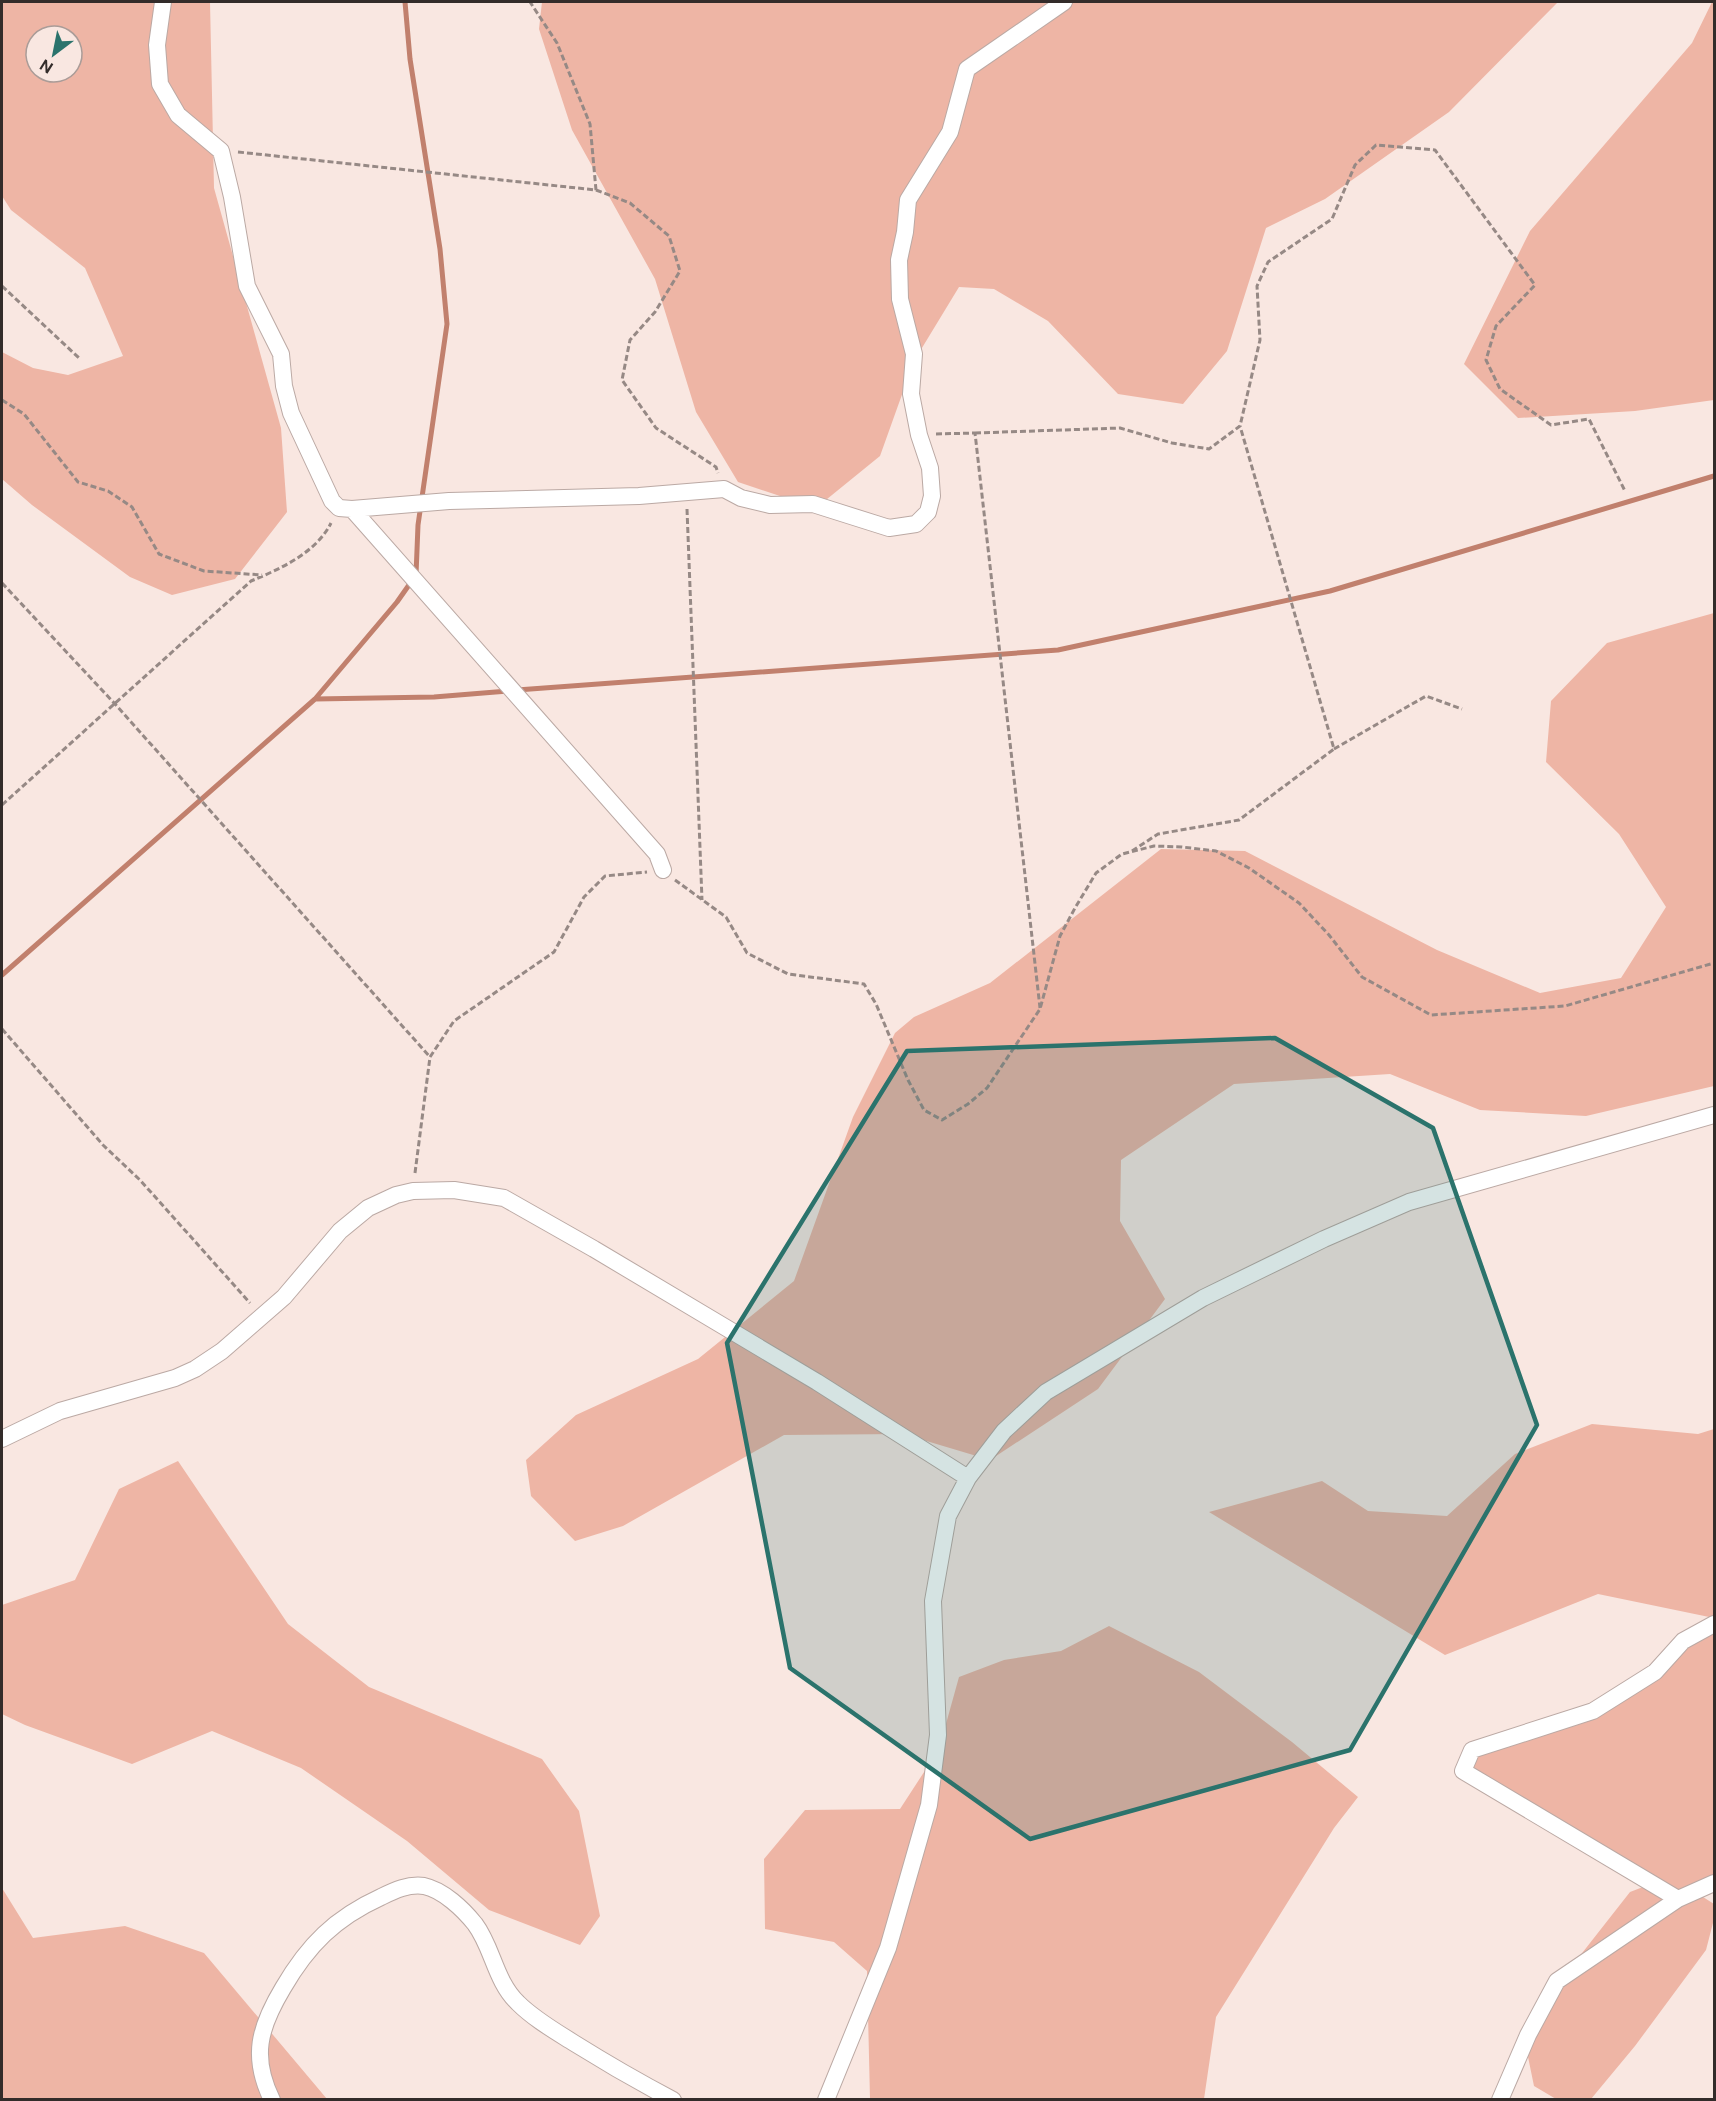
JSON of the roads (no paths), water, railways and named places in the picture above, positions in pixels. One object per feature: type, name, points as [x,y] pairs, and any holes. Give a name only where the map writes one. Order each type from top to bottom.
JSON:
[{"type":"street","points":[[163,2],[158,45],[160,84],[178,115],[221,151],[232,197],[247,286],[281,354],[284,386],[291,413],[332,501],[345,509],[657,854],[663,870]]},
{"type":"street","points":[[345,509],[449,501],[639,496],[724,489],[741,498],[770,505],[813,504],[889,528],[916,524],[928,512],[932,496],[930,468],[919,435],[911,394],[914,354],[900,299],[899,260],[908,200],[950,132],[967,69],[1064,2]]},
{"type":"street","points":[[826,2100],[888,1948],[929,1805],[938,1735],[933,1601],[948,1516],[968,1478],[1004,1431],[1046,1392],[1203,1298],[1324,1239],[1409,1202],[1714,1115]]},
{"type":"street","points":[[2,1439],[60,1411],[175,1378],[195,1369],[222,1351],[284,1297],[326,1246],[352,1219],[382,1201],[413,1191],[454,1190],[504,1198],[817,1382],[968,1478]]},
{"type":"street","points":[[1678,1899],[1463,1771],[1472,1750],[1593,1711],[1655,1672],[1683,1641],[1714,1624]]},
{"type":"street","points":[[1500,2100],[1528,2035],[1557,1981],[1678,1899],[1714,1883]]},
{"type":"street","points":[[272,2100],[260,2072],[260,2049],[269,2014],[302,1956],[319,1937],[354,1910],[398,1889],[424,1886],[439,1893],[468,1916],[483,1936],[507,1989],[526,2011],[602,2060],[673,2100]]},
{"type":"waterway","points":[[2,975],[315,699],[397,602],[416,575],[418,525],[447,324],[440,249],[410,59],[405,2]]},
{"type":"waterway","points":[[517,690],[1058,650],[1330,591],[1714,476]]},
{"type":"waterway","points":[[315,699],[434,697],[508,691]]}]
